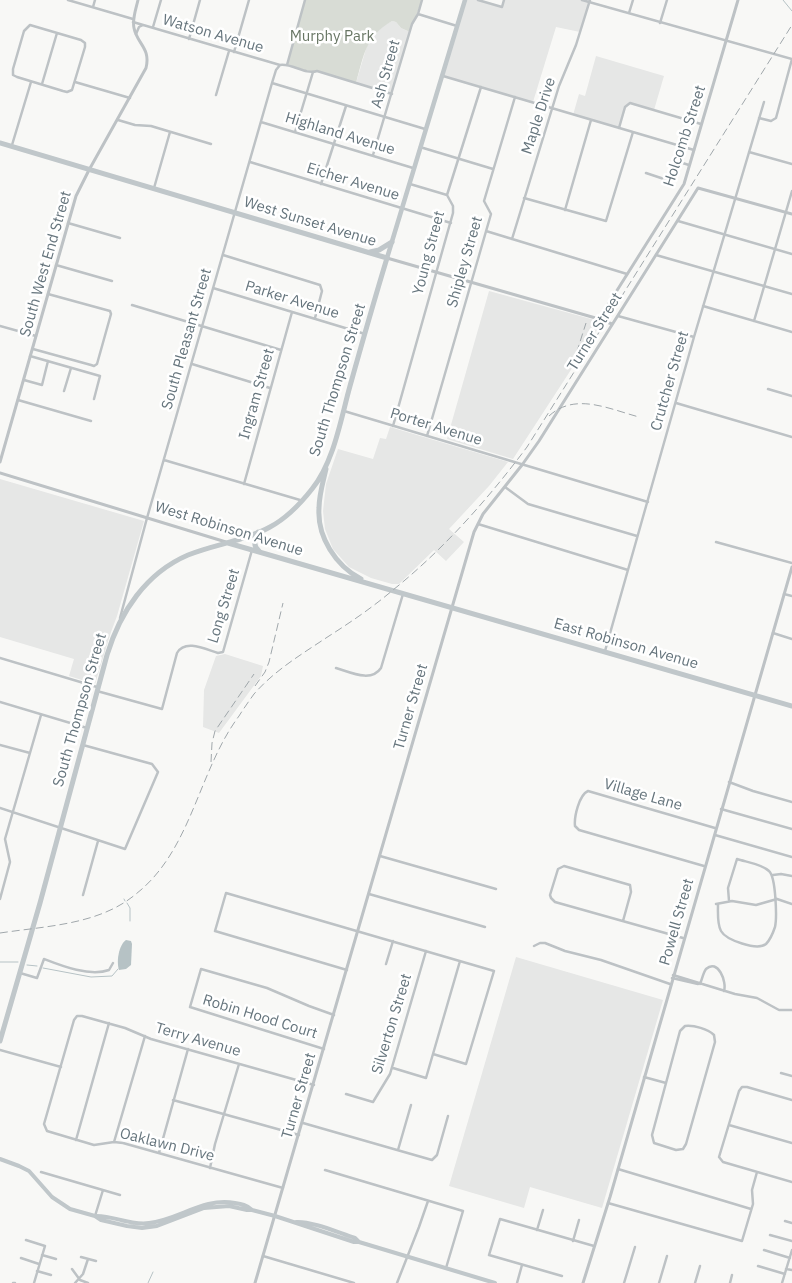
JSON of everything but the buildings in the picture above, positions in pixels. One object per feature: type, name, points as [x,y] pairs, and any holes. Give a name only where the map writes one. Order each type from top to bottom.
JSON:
[{"type":"highway","name":"West Sunset Avenue","points":[[0,143],[387,258]]},
{"type":"highway","points":[[368,252],[379,250],[392,242]]},
{"type":"highway","name":"South Thompson Street","points":[[0,1041],[113,636],[120,621],[138,593],[158,573],[188,555],[227,543],[271,526],[302,501],[314,487],[328,462],[387,258]]},
{"type":"highway","points":[[328,462],[320,494],[319,511],[322,533],[329,548],[342,565],[349,572],[370,584]]},
{"type":"highway","points":[[314,487],[320,494]]},
{"type":"highway","points":[[258,532],[254,545],[258,551],[264,554]]},
{"type":"highway","name":"West Robinson Avenue","points":[[227,543],[452,607]]},
{"type":"highway","points":[[339,575],[342,565]]},
{"type":"highway","name":"East Robinson Avenue","points":[[452,607],[792,706]]},
{"type":"main road","name":"South Thompson Street","points":[[387,258],[465,0]]},
{"type":"main road","points":[[0,1159],[20,1166],[29,1172],[61,1204],[77,1212],[110,1222],[142,1228],[157,1226],[213,1206],[229,1206],[296,1222],[301,1226],[407,1256],[482,1281],[495,1283]]},
{"type":"street","name":"Watson Avenue","points":[[68,0],[229,51],[280,65],[313,72],[317,71],[392,94]]},
{"type":"street","points":[[93,7],[96,0]]},
{"type":"street","name":"South West End Street","points":[[0,462],[76,196],[147,64],[145,49],[136,34],[133,20],[138,0]]},
{"type":"street","points":[[153,28],[161,0]]},
{"type":"street","points":[[189,39],[200,0]]},
{"type":"street","points":[[234,52],[249,0]]},
{"type":"street","points":[[287,65],[305,0]]},
{"type":"street","name":"Ash Street","points":[[373,155],[412,24],[418,14],[422,0]]},
{"type":"street","points":[[478,0],[502,7],[504,0]]},
{"type":"street","points":[[582,0],[792,60],[776,118],[771,121],[759,118]]},
{"type":"street","points":[[629,14],[633,0]]},
{"type":"street","points":[[660,23],[667,0]]},
{"type":"street","name":"Holcomb Street","points":[[599,319],[680,190],[702,124],[738,0]]},
{"type":"street","name":"Maple Drive","points":[[512,239],[552,109],[565,70],[576,45],[589,1]]},
{"type":"street","points":[[418,14],[457,26]]},
{"type":"street","points":[[30,25],[81,40],[85,43],[72,90],[67,92],[31,82],[15,76],[13,72],[26,28],[30,25]]},
{"type":"street","points":[[136,34],[139,27],[144,25]]},
{"type":"street","points":[[42,85],[57,33]]},
{"type":"street","points":[[216,95],[229,51]]},
{"type":"street","name":"South Pleasant Street","points":[[120,621],[147,518],[202,326],[272,83],[276,70],[280,65]]},
{"type":"street","points":[[295,132],[313,72]]},
{"type":"street","points":[[441,75],[694,150]]},
{"type":"street","points":[[12,147],[31,82]]},
{"type":"street","points":[[75,82],[130,98]]},
{"type":"street","points":[[272,83],[425,130]]},
{"type":"street","name":"Young Street","points":[[393,426],[451,223],[454,209],[448,195],[481,87]]},
{"type":"street","name":"Shipley Street","points":[[427,436],[491,214],[484,201],[515,97]]},
{"type":"street","name":"Crutcher Street","points":[[605,651],[694,337],[764,102]]},
{"type":"street","points":[[619,128],[625,106],[630,103],[702,124]]},
{"type":"street","points":[[322,184],[346,106]]},
{"type":"street","points":[[118,120],[211,144]]},
{"type":"street","points":[[565,210],[591,120]]},
{"type":"street","name":"Highland Avenue","points":[[261,122],[413,168]]},
{"type":"street","points":[[154,189],[170,132]]},
{"type":"street","points":[[524,198],[606,221],[633,132]]},
{"type":"street","points":[[420,147],[493,169]]},
{"type":"street","points":[[749,152],[792,164]]},
{"type":"street","name":"Eicher Avenue","points":[[250,162],[451,223]]},
{"type":"street","points":[[646,173],[670,181],[676,162],[689,165]]},
{"type":"street","points":[[409,184],[448,195]]},
{"type":"street","name":"Turner Street","points":[[255,1283],[477,524],[482,514],[522,465],[698,188],[735,198]]},
{"type":"street","points":[[754,321],[792,191]]},
{"type":"street","points":[[735,198],[792,214]]},
{"type":"street","points":[[678,221],[792,254]]},
{"type":"street","points":[[68,224],[120,238]]},
{"type":"street","points":[[486,231],[628,274]]},
{"type":"street","points":[[223,255],[322,286],[315,318]]},
{"type":"street","points":[[656,255],[792,294]]},
{"type":"street","name":"West Sunset Avenue","points":[[387,258],[612,324]]},
{"type":"street","points":[[56,265],[112,282]]},
{"type":"street","name":"Parker Avenue","points":[[213,288],[365,334]]},
{"type":"street","points":[[33,349],[94,366],[97,364],[111,314],[110,311],[48,294]]},
{"type":"street","points":[[132,305],[281,350]]},
{"type":"street","points":[[703,306],[792,332]]},
{"type":"street","name":"Ingram Street","points":[[244,484],[292,312]]},
{"type":"street","points":[[618,316],[694,337]]},
{"type":"street","points":[[0,326],[36,336]]},
{"type":"street","points":[[30,356],[100,376],[94,398]]},
{"type":"street","points":[[24,380],[42,385],[48,362]]},
{"type":"street","points":[[192,364],[270,388]]},
{"type":"street","points":[[64,391],[71,368]]},
{"type":"street","points":[[768,389],[792,396]]},
{"type":"street","points":[[18,400],[91,421]]},
{"type":"street","points":[[676,403],[792,437]]},
{"type":"street","name":"Porter Avenue","points":[[342,411],[648,502]]},
{"type":"street","points":[[164,460],[302,501]]},
{"type":"street","name":"West Robinson Avenue","points":[[0,473],[227,543]]},
{"type":"street","points":[[505,487],[528,504],[638,536]]},
{"type":"street","points":[[477,524],[628,570]]},
{"type":"street","points":[[716,542],[792,565]]},
{"type":"street","name":"Long Street","points":[[98,690],[162,709],[180,648],[186,645],[218,653],[223,652],[252,550]]},
{"type":"street","name":"Powell Street","points":[[583,1283],[618,1170],[792,565]]},
{"type":"street","points":[[336,668],[368,676],[378,673],[403,593]]},
{"type":"street","points":[[784,594],[792,596]]},
{"type":"street","points":[[773,633],[792,639]]},
{"type":"street","points":[[0,658],[98,690]]},
{"type":"street","points":[[0,702],[87,728]]},
{"type":"street","points":[[0,899],[10,866],[5,839],[42,715]]},
{"type":"street","points":[[0,745],[30,753]]},
{"type":"street","points":[[0,808],[125,849],[158,772],[152,764],[82,745]]},
{"type":"street","points":[[729,782],[792,802]]},
{"type":"street","name":"Village Lane","points":[[704,866],[579,830],[574,824],[582,795],[588,791],[716,828]]},
{"type":"street","points":[[721,809],[792,829]]},
{"type":"street","points":[[714,834],[792,857]]},
{"type":"street","points":[[83,895],[98,841]]},
{"type":"street","points":[[380,856],[496,889]]},
{"type":"street","points":[[728,901],[728,891],[737,860],[765,868],[773,875],[774,899],[774,928],[768,942],[759,947],[753,947],[731,939],[722,932],[719,925],[717,904],[728,901],[756,905],[774,899],[792,904]]},
{"type":"street","points":[[623,921],[631,892],[631,887],[628,884],[564,866],[560,867],[551,892],[551,898],[555,902],[623,921],[684,938]]},
{"type":"street","points":[[773,875],[792,876]]},
{"type":"street","points":[[347,970],[215,932],[226,893],[494,971],[466,1064],[433,1054]]},
{"type":"street","points":[[369,894],[485,927]]},
{"type":"street","points":[[386,964],[393,941]]},
{"type":"street","points":[[534,946],[545,943],[670,984]]},
{"type":"street","name":"Silverton Street","points":[[346,1094],[373,1102],[388,1080],[426,951]]},
{"type":"street","points":[[20,973],[37,978],[44,959],[81,970],[92,971],[109,970],[114,963]]},
{"type":"street","points":[[392,1068],[426,1078],[460,961]]},
{"type":"street","points":[[700,984],[706,970],[710,967],[715,968],[719,970],[725,980],[724,991]]},
{"type":"street","name":"Robin Hood Court","points":[[324,1049],[190,1007],[201,969],[267,988],[334,1015]]},
{"type":"street","points":[[672,977],[757,998],[779,1010],[792,1010]]},
{"type":"street","name":"Terry Avenue","points":[[61,1067],[74,1020],[77,1016],[82,1016],[314,1085]]},
{"type":"street","points":[[76,1140],[109,1024]]},
{"type":"street","points":[[685,1026],[708,1031],[714,1035],[715,1042],[683,1149],[676,1150],[657,1145],[652,1141],[666,1083],[680,1031],[685,1026]]},
{"type":"street","points":[[114,1142],[145,1036]]},
{"type":"street","points":[[158,1153],[188,1049]]},
{"type":"street","points":[[0,1050],[61,1067]]},
{"type":"street","points":[[210,1168],[215,1144],[239,1064]]},
{"type":"street","name":"Oaklawn Drive","points":[[61,1067],[44,1124],[45,1129],[49,1132],[94,1145],[114,1142],[283,1188]]},
{"type":"street","points":[[782,1072],[792,1076]]},
{"type":"street","points":[[644,1077],[666,1083]]},
{"type":"street","points":[[792,1100],[742,1087],[739,1091],[720,1160],[792,1182]]},
{"type":"street","points":[[173,1100],[299,1135]]},
{"type":"street","points":[[398,1150],[411,1105]]},
{"type":"street","points":[[303,1123],[434,1159],[437,1155],[448,1116]]},
{"type":"street","points":[[729,1125],[792,1143]]},
{"type":"street","points":[[325,1170],[463,1211],[446,1268]]},
{"type":"street","points":[[618,1170],[751,1209]]},
{"type":"street","points":[[41,1172],[120,1195]]},
{"type":"street","points":[[608,1203],[742,1242],[751,1209],[752,1190],[757,1172]]},
{"type":"street","points":[[95,1216],[103,1190]]},
{"type":"street","points":[[397,1283],[420,1227],[428,1201]]},
{"type":"street","points":[[537,1230],[543,1210]]},
{"type":"street","points":[[562,1276],[489,1255],[500,1220],[594,1246]]},
{"type":"street","points":[[573,1241],[579,1220]]},
{"type":"street","points":[[785,1221],[792,1223]]},
{"type":"street","points":[[770,1235],[792,1241]]},
{"type":"street","points":[[26,1240],[45,1246],[34,1283]]},
{"type":"street","points":[[624,1283],[635,1247]]},
{"type":"street","points":[[764,1250],[790,1258]]},
{"type":"street","points":[[782,1283],[792,1250]]},
{"type":"street","points":[[42,1255],[56,1259]]},
{"type":"street","points":[[81,1256],[96,1261]]},
{"type":"street","points":[[263,1256],[354,1283]]},
{"type":"street","points":[[659,1283],[667,1256]]},
{"type":"street","points":[[21,1258],[39,1264]]},
{"type":"street","points":[[75,1283],[83,1274],[88,1259]]},
{"type":"street","points":[[517,1283],[522,1265]]},
{"type":"street","points":[[695,1283],[700,1266]]},
{"type":"street","points":[[758,1266],[784,1274]]},
{"type":"street","points":[[72,1269],[79,1278],[88,1283]]},
{"type":"street","points":[[786,1269],[792,1270]]},
{"type":"street","points":[[37,1271],[51,1275]]},
{"type":"street","points":[[730,1283],[732,1275]]},
{"type":"shaded area","points":[[465,0],[478,0],[501,7],[504,0],[590,0],[580,32],[556,27],[533,102],[441,75]]},
{"type":"shaded area","points":[[392,21],[410,32],[392,94],[356,83],[368,42],[384,25]]},
{"type":"shaded area","points":[[596,56],[664,76],[654,110],[631,103],[627,105],[619,128],[573,115],[579,94],[585,96]]},
{"type":"shaded area","points":[[489,291],[602,322],[513,459],[447,439]]},
{"type":"shaded area","points":[[390,427],[508,462],[489,486],[449,529],[464,542],[446,561],[434,550],[399,584],[371,578],[349,567],[333,549],[325,529],[323,511],[326,484],[338,449],[373,459],[380,438],[386,439]]},
{"type":"shaded area","points":[[0,479],[144,521],[95,684],[69,676],[74,659],[0,637]]},
{"type":"shaded area","points":[[225,654],[263,666],[261,676],[219,733],[203,727],[204,690],[216,656]]},
{"type":"shaded area","points":[[126,940],[131,941],[132,944],[131,965],[126,969],[119,970],[119,954]]},
{"type":"shaded area","points":[[516,957],[663,1000],[602,1208],[530,1187],[524,1208],[449,1186]]},
{"type":"green space","name":"Murphy Park","points":[[305,0],[422,0],[410,32],[392,21],[383,27],[371,40],[364,55],[356,83],[317,71],[313,72],[287,65]]},
{"type":"waterway","points":[[783,0],[792,11]]},
{"type":"waterway","points":[[127,903],[130,908],[130,921]]},
{"type":"waterway","points":[[0,962],[18,962]]},
{"type":"waterway","points":[[27,965],[37,966]]},
{"type":"waterway","points":[[43,968],[91,977],[112,976],[118,969]]},
{"type":"waterway","points":[[148,1283],[153,1272]]},
{"type":"railway","points":[[0,933],[53,926],[89,918],[106,912],[136,894],[155,876],[170,855],[193,809],[213,761],[225,738],[254,694],[289,663],[362,614],[412,574],[448,540],[497,486],[527,447],[792,25]]},
{"type":"railway","points":[[573,364],[586,323]]},
{"type":"railway","points":[[549,416],[559,409],[570,405],[592,404],[639,417]]},
{"type":"railway","points":[[255,686],[265,672],[269,662],[283,603]]},
{"type":"railway","points":[[211,762],[215,731],[254,674]]}]
